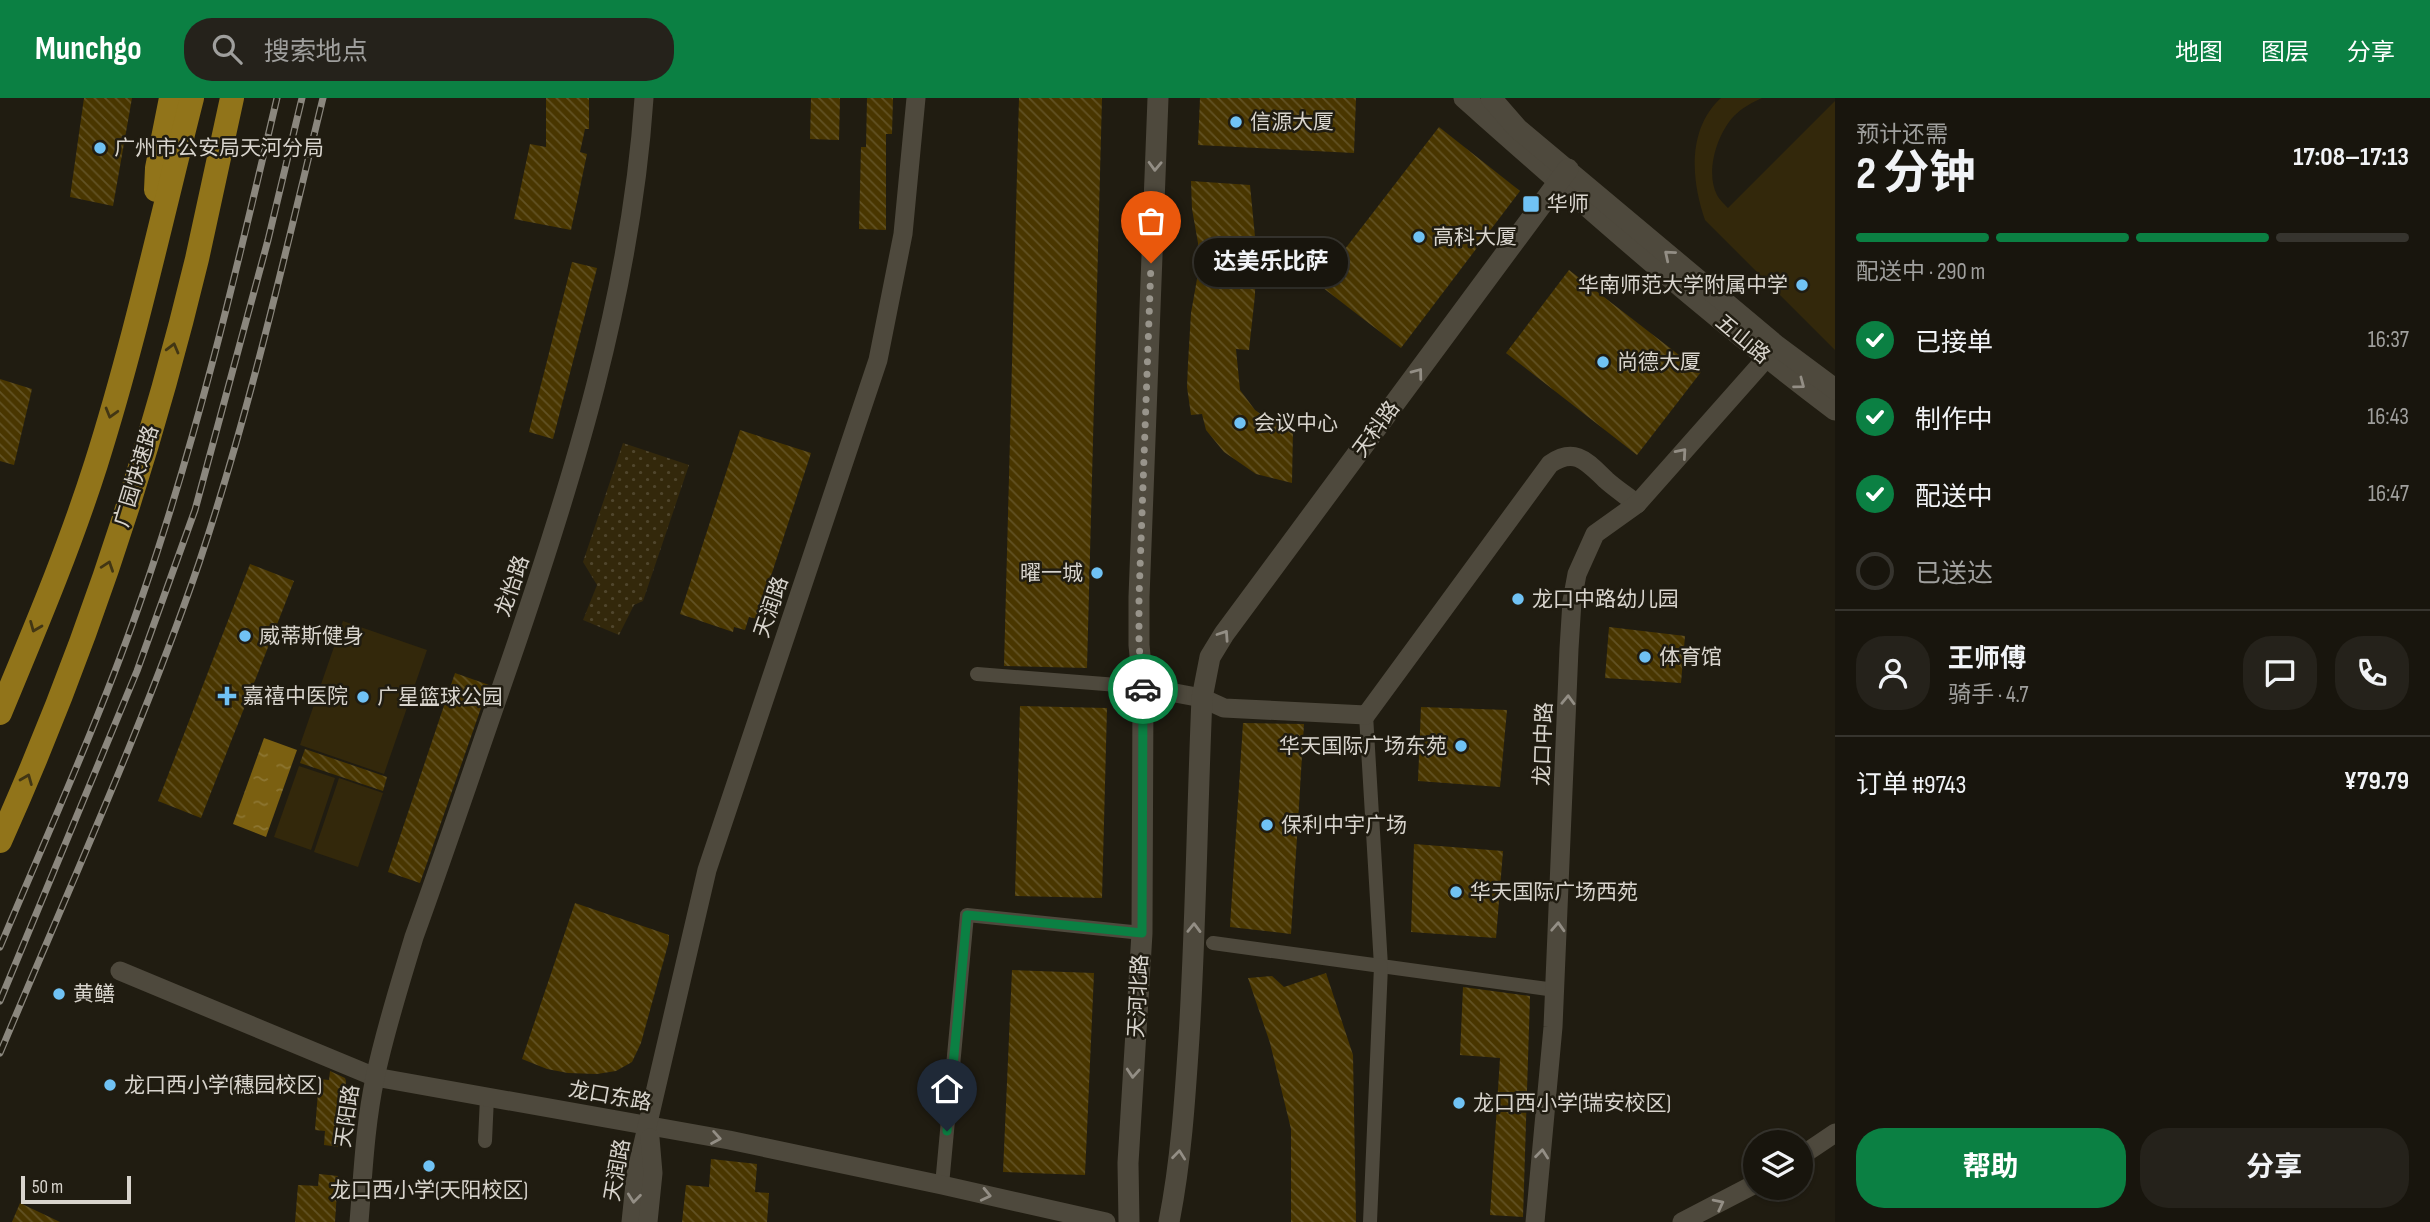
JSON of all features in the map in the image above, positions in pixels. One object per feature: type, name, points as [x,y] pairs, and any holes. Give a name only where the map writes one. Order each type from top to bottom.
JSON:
[{"type":"highway","points":[[154,252],[157,168],[172,98]]},
{"type":"highway","name":"广园快速路","points":[[0,713],[55,576],[95,466],[154,252],[192,98]]},
{"type":"highway","name":"广园快速路","points":[[0,841],[62,693],[125,515],[197,260],[232,98]]},
{"type":"main road","name":"天河北路","points":[[1129,1222],[1128,1163],[1142,933],[1143,687],[1139,645],[1139,597],[1158,98]]},
{"type":"main road","name":"五山路","points":[[1464,98],[1563,176],[1771,352],[1835,410]]},
{"type":"main road","name":"五山路","points":[[1491,98],[1563,176]]},
{"type":"main road","name":"天科路","points":[[1202,698],[1210,657],[1224,634],[1563,176]]},
{"type":"main road","name":"五山路","points":[[1771,352],[1835,389]]},
{"type":"main road","points":[[1169,1222],[1186,1080],[1193,975],[1202,698]]},
{"type":"street","name":"龙怡路","points":[[375,1077],[414,937],[529,605],[587,422],[628,239],[640,157],[644,98]]},
{"type":"street","name":"天润路","points":[[631,1222],[636,1174],[707,870],[878,360],[903,234],[916,98]]},
{"type":"street","name":"龙口中路","points":[[1535,1222],[1550,1070],[1573,601],[1577,574],[1595,534],[1637,504],[1771,352]]},
{"type":"street","points":[[1370,1222],[1381,966],[1366,715],[1550,464],[1561,456],[1573,456],[1590,464],[1637,504]]},
{"type":"street","points":[[977,674],[1143,687],[1202,698],[1224,708],[1366,715]]},
{"type":"street","points":[[942,1185],[967,915],[1142,933]]},
{"type":"street","points":[[1213,943],[1555,990]]},
{"type":"street","name":"龙口东路","points":[[120,971],[375,1077],[729,1140],[1106,1222]]},
{"type":"street","name":"天阳路","points":[[359,1222],[368,1116],[375,1077]]},
{"type":"street","name":"天阳路","points":[[370,1222],[380,1117],[375,1077]]},
{"type":"street","points":[[485,1142],[487,1097]]},
{"type":"street","name":"天润路","points":[[648,1222],[653,1173],[649,1126]]},
{"type":"street","points":[[1813,1148],[1835,1133]]},
{"type":"street","points":[[1682,1222],[1743,1190]]},
{"type":"shaded area","name":"华南师范大学附属中学","points":[[1721,98],[1762,98],[1734,116],[1718,143],[1712,175],[1718,197],[1728,208],[1835,101],[1835,350],[1705,220],[1695,172],[1697,140],[1710,111]]},
{"type":"shaded area","points":[[623,443],[689,465],[643,601],[634,605],[619,635],[583,620],[597,585],[583,562]]},
{"type":"shaded area","name":"广星篮球公园","points":[[343,621],[427,650],[384,774],[300,745]]},
{"type":"shaded area","points":[[299,766],[335,778],[311,850],[274,837]]},
{"type":"shaded area","points":[[339,778],[383,793],[358,867],[314,852]]},
{"type":"water","points":[[264,738],[297,750],[266,837],[233,824]]},
{"type":"building","name":"广州市公安局天河分局","points":[[84,98],[132,98],[113,206],[70,197]]},
{"type":"building","points":[[546,98],[589,98],[589,129],[585,129],[580,152],[587,154],[571,230],[514,219],[530,144],[546,147]]},
{"type":"building","points":[[811,98],[840,98],[839,140],[810,139]]},
{"type":"building","points":[[867,98],[893,98],[892,134],[886,134],[886,230],[859,229],[861,147],[866,147]]},
{"type":"building","points":[[1019,98],[1102,98],[1087,668],[1004,666]]},
{"type":"building","points":[[1200,98],[1356,98],[1354,153],[1198,145]]},
{"type":"building","name":"高科大厦","points":[[1439,127],[1520,191],[1401,348],[1318,284]]},
{"type":"building","points":[[1191,181],[1250,185],[1256,247],[1255,295],[1249,350],[1236,349],[1240,390],[1255,410],[1270,421],[1293,429],[1292,483],[1256,474],[1224,452],[1206,430],[1202,414],[1191,415],[1187,387],[1198,243],[1192,209]]},
{"type":"building","points":[[572,262],[597,268],[553,439],[529,432]]},
{"type":"building","name":"尚德大厦","points":[[1569,270],[1701,372],[1637,455],[1506,353]]},
{"type":"building","points":[[0,379],[32,389],[14,465],[0,461]]},
{"type":"building","points":[[740,430],[811,453],[757,619],[749,617],[745,630],[734,627],[733,632],[680,614]]},
{"type":"building","points":[[250,564],[294,581],[201,818],[158,801]]},
{"type":"building","name":"体育馆","points":[[1609,627],[1685,636],[1681,683],[1605,678]]},
{"type":"building","points":[[455,673],[489,685],[420,883],[388,872]]},
{"type":"building","points":[[1020,706],[1107,708],[1102,898],[1015,896]]},
{"type":"building","name":"华天国际广场东苑","points":[[1421,707],[1507,710],[1500,787],[1418,781]]},
{"type":"building","name":"保利中宇广场","points":[[1243,723],[1304,724],[1291,934],[1230,927]]},
{"type":"building","points":[[305,749],[387,777],[383,791],[300,763]]},
{"type":"building","name":"华天国际广场西苑","points":[[1414,844],[1503,851],[1496,938],[1411,932]]},
{"type":"building","points":[[575,903],[669,935],[641,1043],[632,1062],[616,1071],[597,1074],[568,1073],[547,1069],[522,1059]]},
{"type":"building","points":[[1012,970],[1094,973],[1085,1175],[1003,1172]]},
{"type":"building","points":[[1326,973],[1353,1055],[1356,1222],[1291,1222],[1291,1129],[1270,1043],[1248,978],[1272,976],[1284,987]]},
{"type":"building","points":[[1463,987],[1530,996],[1523,1217],[1490,1215],[1500,1058],[1460,1055]]},
{"type":"building","points":[[330,1071],[346,1081],[340,1147],[324,1145],[325,1131],[315,1130],[319,1079],[329,1080]]},
{"type":"building","points":[[711,1159],[757,1164],[755,1192],[769,1193],[767,1222],[682,1222],[686,1185],[709,1187]]},
{"type":"building","points":[[319,1174],[338,1176],[335,1222],[295,1222],[298,1185],[318,1186]]},
{"type":"building","points":[[20,1203],[60,1222],[12,1222]]},
{"type":"railway","points":[[0,947],[75,772],[143,594],[163,533],[216,347],[277,98]]},
{"type":"railway","points":[[0,1001],[137,671],[195,510],[268,240],[302,98]]},
{"type":"railway","points":[[0,1053],[129,748],[199,563],[251,390],[323,98]]},
{"type":"way so far","points":[[1143,689],[1139,597],[1151,263]]},
{"type":"place","name":"信源大厦","points":[[1236,122]]},
{"type":"place","name":"广州市公安局天河分局","points":[[100,148]]},
{"type":"place","name":"华师","points":[[1531,204]]},
{"type":"place","name":"高科大厦","points":[[1419,237]]},
{"type":"place","name":"达美乐比萨","points":[[1151,263]]},
{"type":"place","name":"华南师范大学附属中学","points":[[1802,285]]},
{"type":"place","name":"尚德大厦","points":[[1603,362]]},
{"type":"place","name":"会议中心","points":[[1240,423]]},
{"type":"place","name":"曜一城","points":[[1097,573]]},
{"type":"place","name":"龙口中路幼儿园","points":[[1518,599]]},
{"type":"place","name":"威蒂斯健身","points":[[245,636]]},
{"type":"place","name":"体育馆","points":[[1645,657]]},
{"type":"place","name":"嘉禧中医院","points":[[227,696]]},
{"type":"place","name":"广星篮球公园","points":[[363,697]]},
{"type":"place","name":"华天国际广场东苑","points":[[1461,746]]},
{"type":"place","name":"保利中宇广场","points":[[1267,825]]},
{"type":"place","name":"华天国际广场西苑","points":[[1456,892]]},
{"type":"place","name":"黄鳝","points":[[59,994]]},
{"type":"place","name":"龙口西小学(穗园校区)","points":[[110,1085]]},
{"type":"place","name":"龙口西小学(瑞安校区)","points":[[1459,1103]]},
{"type":"place","name":"龙口西小学(天阳校区)","points":[[429,1166]]},
{"type":"route","points":[[947,1131],[967,915],[1142,933],[1143,689]]}]
